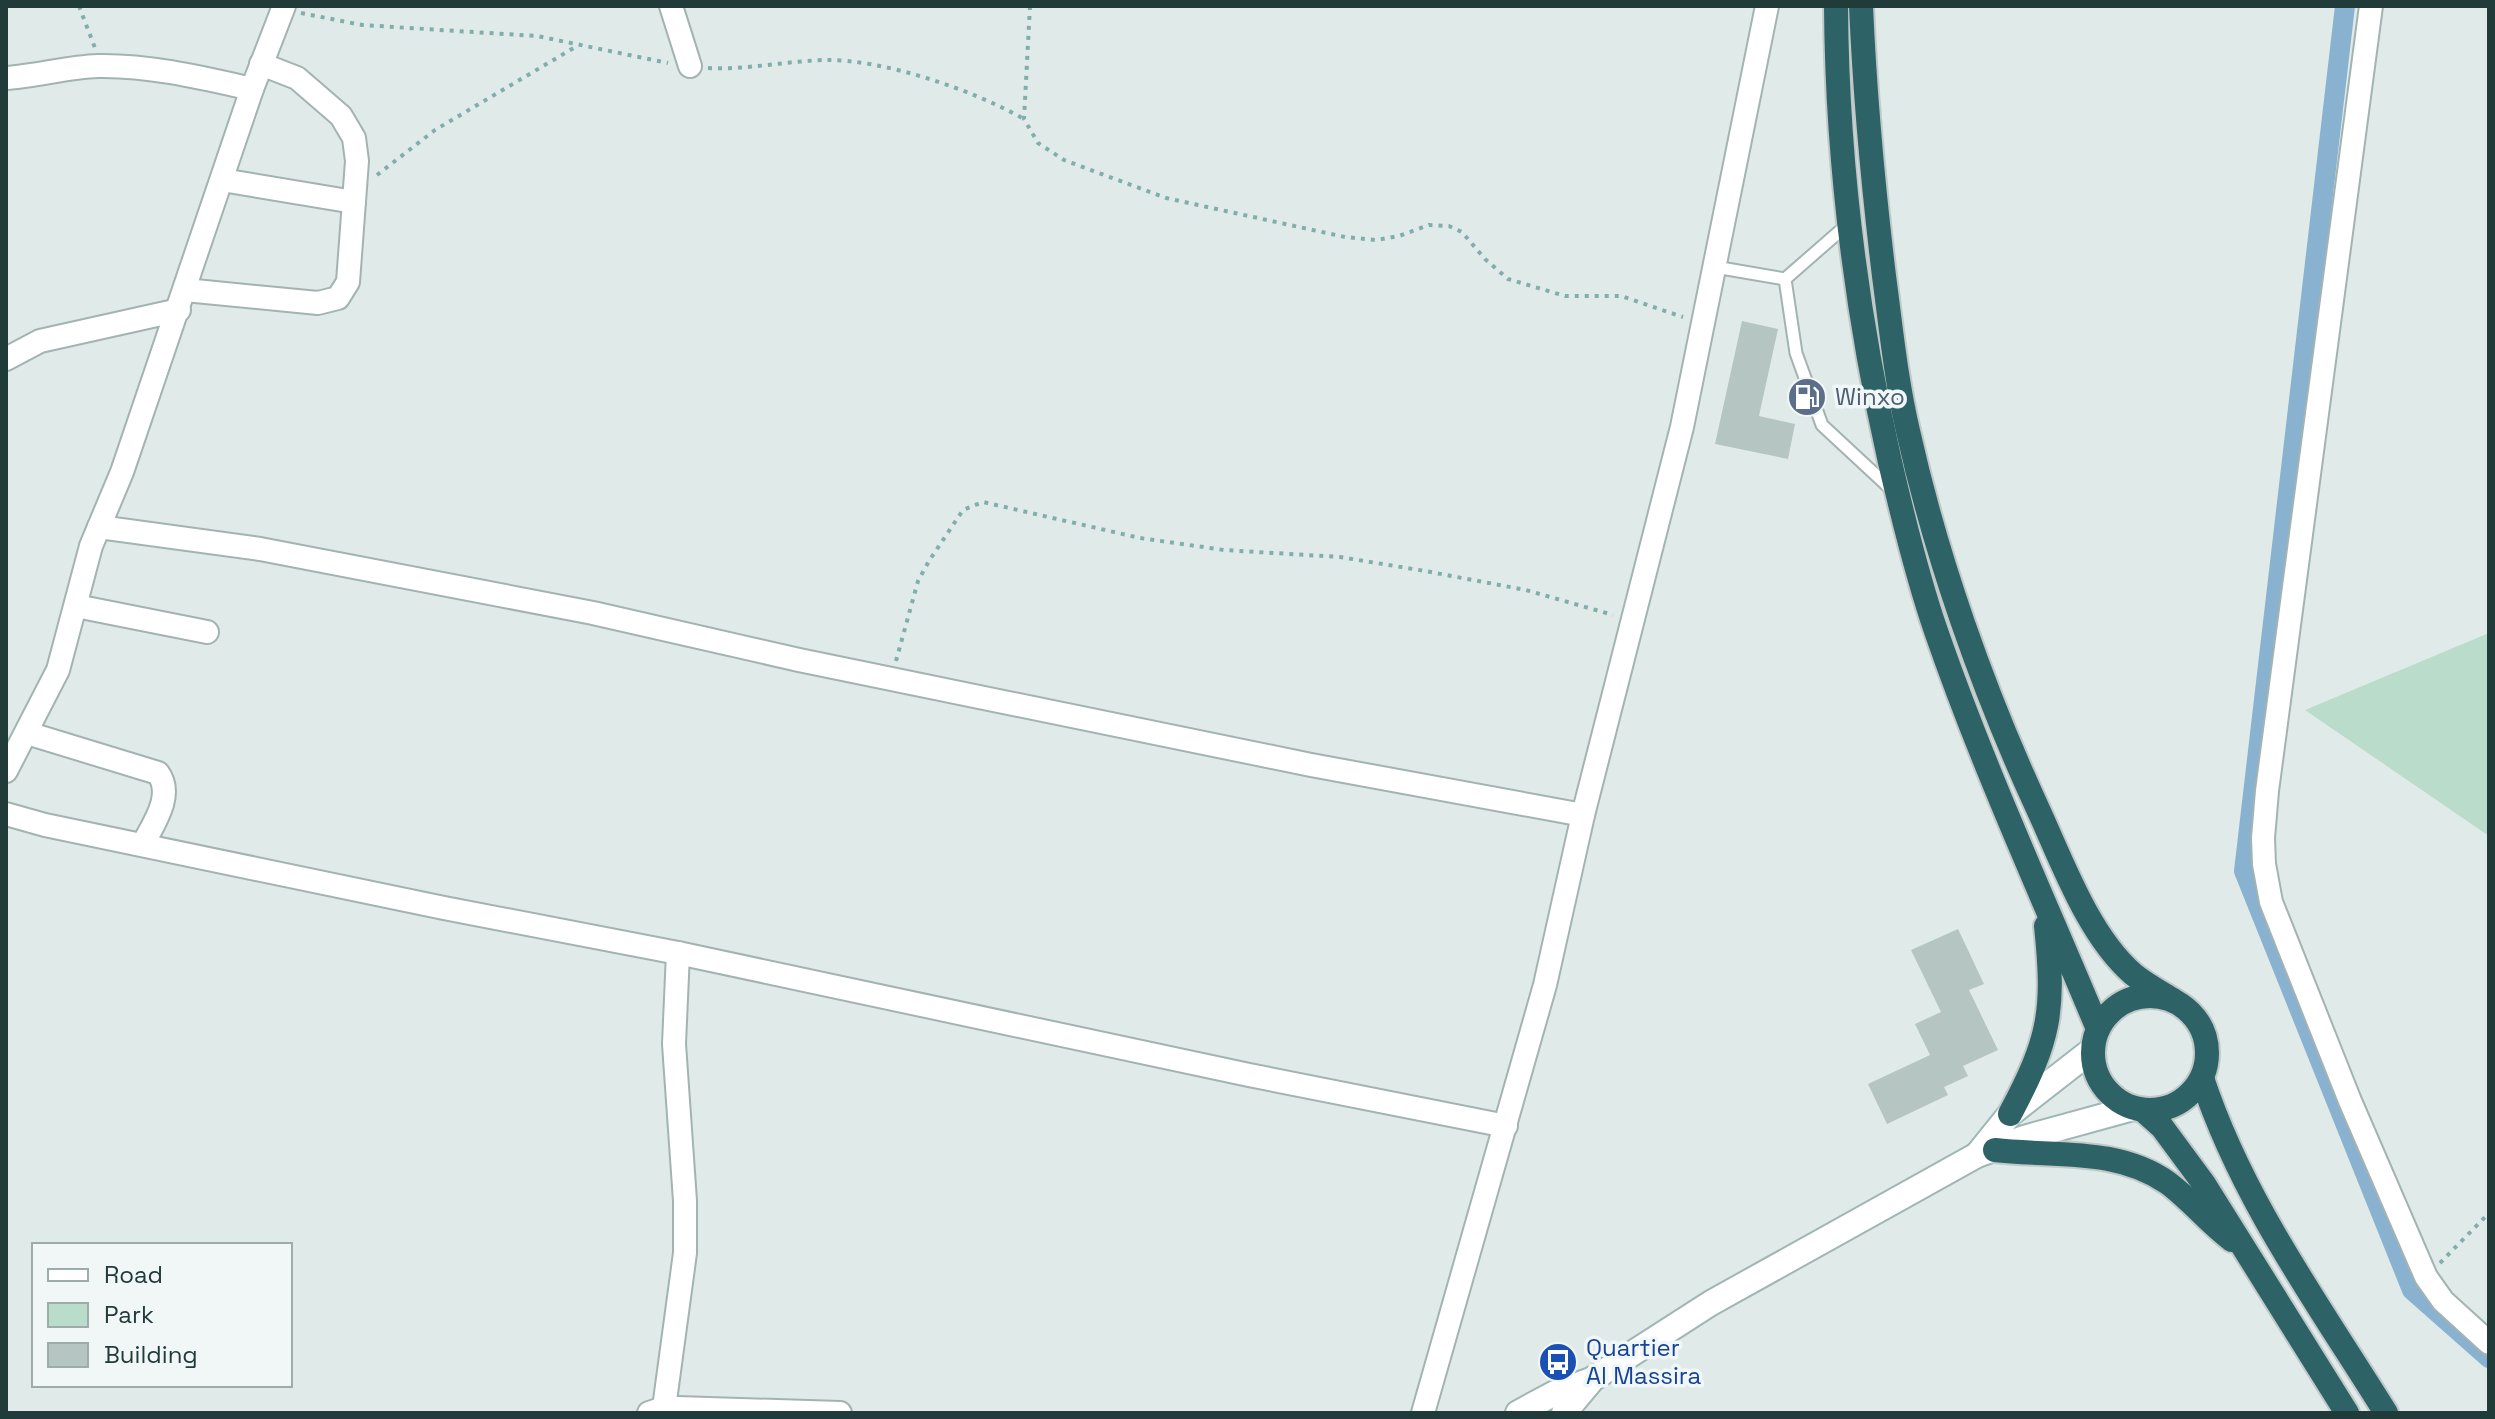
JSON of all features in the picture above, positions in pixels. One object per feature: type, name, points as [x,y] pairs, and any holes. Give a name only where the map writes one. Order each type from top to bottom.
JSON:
[{"type":"highway","points":[[1836,6],[1840,131],[1849,223],[1868,354],[1898,496],[1935,628],[1982,756],[2095,1040],[2095,1068],[2103,1086],[2116,1099],[2138,1109],[2162,1127],[2248,1251],[2347,1413]]},
{"type":"highway","points":[[1861,6],[1868,138],[1894,353],[1907,430],[1928,513],[1978,662],[2016,761],[2091,919],[2115,955],[2134,975],[2189,1010],[2201,1024],[2207,1042],[2208,1061],[2202,1078],[2184,1100],[2171,1107],[2138,1109]]},
{"type":"highway","points":[[2010,1114],[2037,1060],[2046,1034],[2051,1004],[2043,904]]},
{"type":"highway","points":[[2095,1040],[2107,1014],[2130,1000],[2156,996],[2173,1000]]},
{"type":"highway","points":[[2202,1078],[2221,1134],[2254,1200],[2386,1413]]},
{"type":"highway","points":[[1986,1152],[2093,1156],[2133,1164],[2169,1184],[2217,1230],[2248,1251]]},
{"type":"street","points":[[671,6],[690,66]]},
{"type":"street","points":[[1423,1413],[1545,985],[1583,815],[1682,427],[1767,6]]},
{"type":"street","points":[[2371,6],[2267,791],[2264,864],[2269,895],[2302,981],[2426,1277],[2443,1301],[2489,1343]]},
{"type":"street","points":[[6,771],[58,670],[91,546],[122,472],[252,89],[283,8]]},
{"type":"street","points":[[6,359],[40,341],[182,300],[318,303],[338,298],[348,282],[357,161],[354,138],[341,116],[297,78],[261,64]]},
{"type":"street","points":[[6,78],[102,66],[205,79],[252,89]]},
{"type":"street","points":[[222,180],[354,198]]},
{"type":"street","points":[[99,527],[310,559],[607,616],[892,679],[1311,765],[1583,815]]},
{"type":"street","points":[[76,606],[207,632]]},
{"type":"street","points":[[27,733],[158,773],[164,782],[160,812],[143,844]]},
{"type":"street","points":[[6,814],[45,825],[444,908],[678,953],[1249,1075],[1506,1126]]},
{"type":"street","points":[[678,953],[674,1044],[685,1201],[685,1253],[656,1410],[840,1413]]},
{"type":"street","points":[[1986,1152],[2010,1114],[2095,1040]]},
{"type":"street","points":[[1518,1413],[1555,1393],[1591,1380],[1711,1303],[1986,1152],[2024,1138],[2138,1109]]},
{"type":"street","points":[[1564,1413],[1591,1380]]},
{"type":"lane","points":[[1785,279],[1849,223]]},
{"type":"lane","points":[[1715,267],[1785,279]]},
{"type":"lane","points":[[1785,279],[1796,353],[1822,425],[1898,496]]},
{"type":"path","points":[[79,6],[102,66]]},
{"type":"path","points":[[1024,119],[1030,6]]},
{"type":"path","points":[[283,8],[362,25],[537,36],[690,66],[723,69],[813,61],[864,62],[983,97],[1024,119],[1038,143],[1052,154],[1166,198],[1345,237],[1376,240],[1399,236],[1429,225],[1449,226],[1462,232],[1485,259],[1508,279],[1565,296],[1635,299],[1662,312],[1704,322]]},
{"type":"path","points":[[354,198],[435,130],[579,44]]},
{"type":"path","points":[[892,679],[918,581],[957,517],[967,507],[983,502],[1140,538],[1224,550],[1340,557],[1439,574],[1526,590],[1632,620]]},
{"type":"path","points":[[2426,1277],[2489,1213]]},
{"type":"green space","points":[[2489,633],[2489,836],[2305,710]]},
{"type":"building","points":[[1742,321],[1778,329],[1759,416],[1795,424],[1788,459],[1715,444]]},
{"type":"building","points":[[1958,929],[1984,984],[1969,990],[1998,1050],[1963,1066],[1968,1076],[1944,1087],[1948,1095],[1887,1124],[1868,1084],[1930,1055],[1915,1024],[1941,1012],[1911,950]]},
{"type":"waterway","points":[[2345,6],[2244,871],[2412,1290],[2489,1358]]},
{"type":"place","name":"Winxo","points":[[1807,397]]},
{"type":"place","name":"Quartier Al Massira","points":[[1558,1362]]}]
